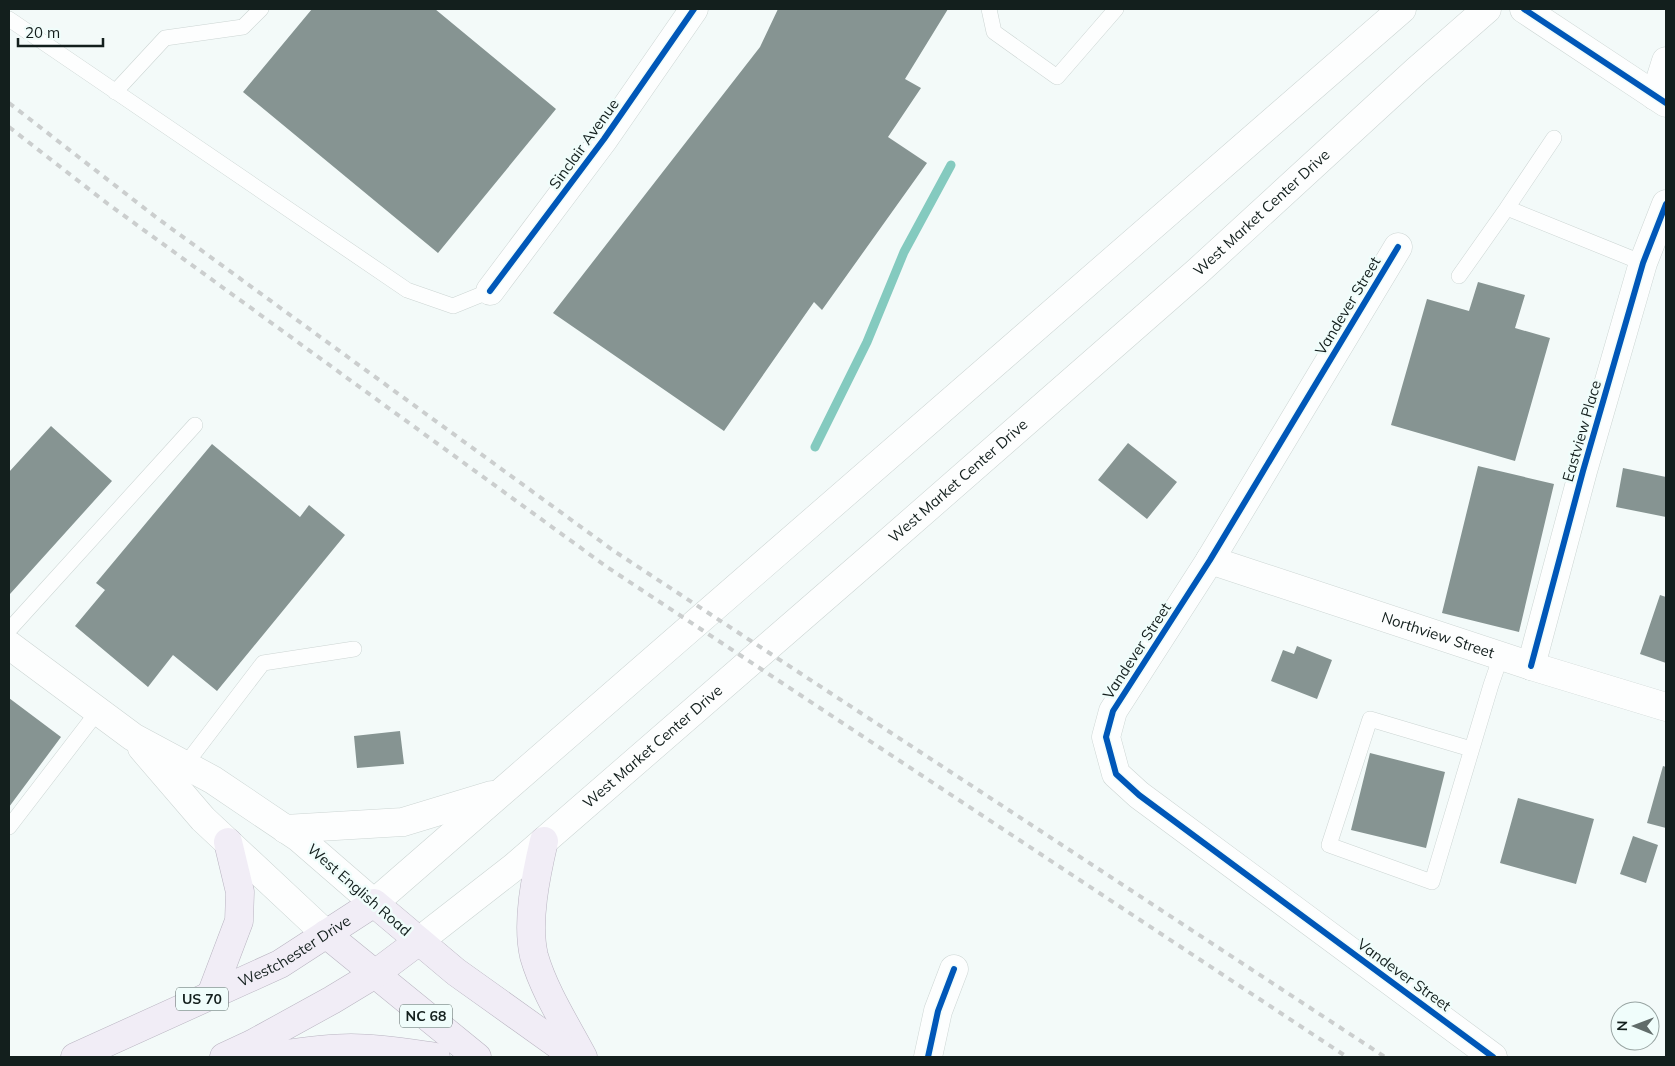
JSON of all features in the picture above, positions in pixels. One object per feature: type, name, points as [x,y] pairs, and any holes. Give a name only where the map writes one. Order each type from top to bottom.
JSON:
[{"type":"main road","name":"Sinclair Avenue","points":[[490,291],[604,139],[694,9]]},
{"type":"main road","points":[[374,903],[1402,9]]},
{"type":"main road","name":"West Market Center Drive","points":[[419,941],[544,842],[1197,272],[1416,71],[1487,9]]},
{"type":"main road","points":[[1524,9],[1660,99],[1666,60]]},
{"type":"main road","name":"Eastview Place","points":[[1531,666],[1643,263],[1666,204]]},
{"type":"main road","name":"Vandever Street","points":[[1398,247],[1210,560],[1113,711],[1106,737],[1116,774],[1139,795],[1493,1057]]},
{"type":"main road","name":"Northview Street","points":[[1210,560],[1531,666],[1666,707]]},
{"type":"main road","name":"West English Road","points":[[9,645],[133,737],[213,780],[299,838],[456,972],[575,1057]]},
{"type":"main road","name":"West English Road","points":[[133,737],[203,820],[326,934],[477,1057]]},
{"type":"main road","points":[[285,829],[403,822],[503,791]]},
{"type":"main road","points":[[211,995],[239,921],[240,892],[228,842]]},
{"type":"main road","points":[[544,842],[534,883],[532,925],[534,954],[542,978],[583,1057]]},
{"type":"main road","name":"Westchester Drive","points":[[75,1057],[280,964],[374,903]]},
{"type":"main road","points":[[224,1057],[252,1044],[375,974],[419,941]]},
{"type":"main road","points":[[928,1057],[938,1011],[954,969]]},
{"type":"main road","points":[[266,1057],[325,1049],[350,1048],[382,1049],[436,1057]]},
{"type":"lane","points":[[115,92],[165,38],[243,27],[261,9]]},
{"type":"lane","points":[[989,9],[994,32],[1057,77],[1116,9]]},
{"type":"lane","points":[[9,19],[407,290],[453,306],[490,291]]},
{"type":"lane","points":[[1459,276],[1554,138]]},
{"type":"lane","points":[[1507,208],[1643,263]]},
{"type":"lane","points":[[9,630],[196,425]]},
{"type":"lane","points":[[185,765],[264,663],[354,649]]},
{"type":"lane","points":[[1471,749],[1370,719],[1329,845],[1432,882],[1471,749],[1501,656]]},
{"type":"lane","points":[[9,827],[98,711]]},
{"type":"building","points":[[312,9],[435,9],[556,109],[438,253],[243,92]]},
{"type":"building","points":[[778,9],[948,9],[905,79],[921,88],[888,137],[927,163],[822,310],[814,302],[724,431],[553,313],[760,47]]},
{"type":"building","points":[[1478,282],[1525,295],[1515,328],[1550,338],[1515,461],[1391,425],[1427,299],[1469,311]]},
{"type":"building","points":[[51,426],[112,481],[10,594],[9,472]]},
{"type":"building","points":[[1128,443],[1177,482],[1147,519],[1098,480]]},
{"type":"building","points":[[212,444],[300,517],[309,505],[345,535],[217,691],[173,655],[148,687],[75,626],[105,590],[96,583]]},
{"type":"building","points":[[1478,466],[1554,484],[1519,632],[1442,613]]},
{"type":"building","points":[[1623,468],[1666,477],[1666,517],[1616,507]]},
{"type":"building","points":[[1660,595],[1666,597],[1666,663],[1640,654]]},
{"type":"building","points":[[1297,646],[1332,660],[1317,699],[1271,681],[1283,650],[1294,654]]},
{"type":"building","points":[[9,698],[61,737],[9,807]]},
{"type":"building","points":[[400,731],[404,764],[357,768],[354,736]]},
{"type":"building","points":[[1370,753],[1445,772],[1426,848],[1351,830]]},
{"type":"building","points":[[1663,766],[1666,767],[1666,828],[1647,823]]},
{"type":"building","points":[[1518,798],[1594,819],[1576,884],[1500,863]]},
{"type":"building","points":[[1633,836],[1658,845],[1646,883],[1620,874]]},
{"type":"waterway","points":[[815,447],[867,342],[904,252],[951,165]]},
{"type":"railway","points":[[9,103],[157,218],[614,551],[1385,1057]]},
{"type":"railway","points":[[9,127],[108,204],[607,567],[1347,1057]]},
{"type":"cycle path","points":[[490,291],[604,139],[694,9]]},
{"type":"cycle path","points":[[1524,9],[1666,103]]},
{"type":"cycle path","points":[[1531,666],[1583,471],[1643,263],[1666,204]]},
{"type":"cycle path","points":[[1398,247],[1210,560],[1113,711],[1106,737],[1116,774],[1139,795],[1493,1057]]},
{"type":"cycle path","points":[[928,1057],[938,1011],[954,969]]}]
